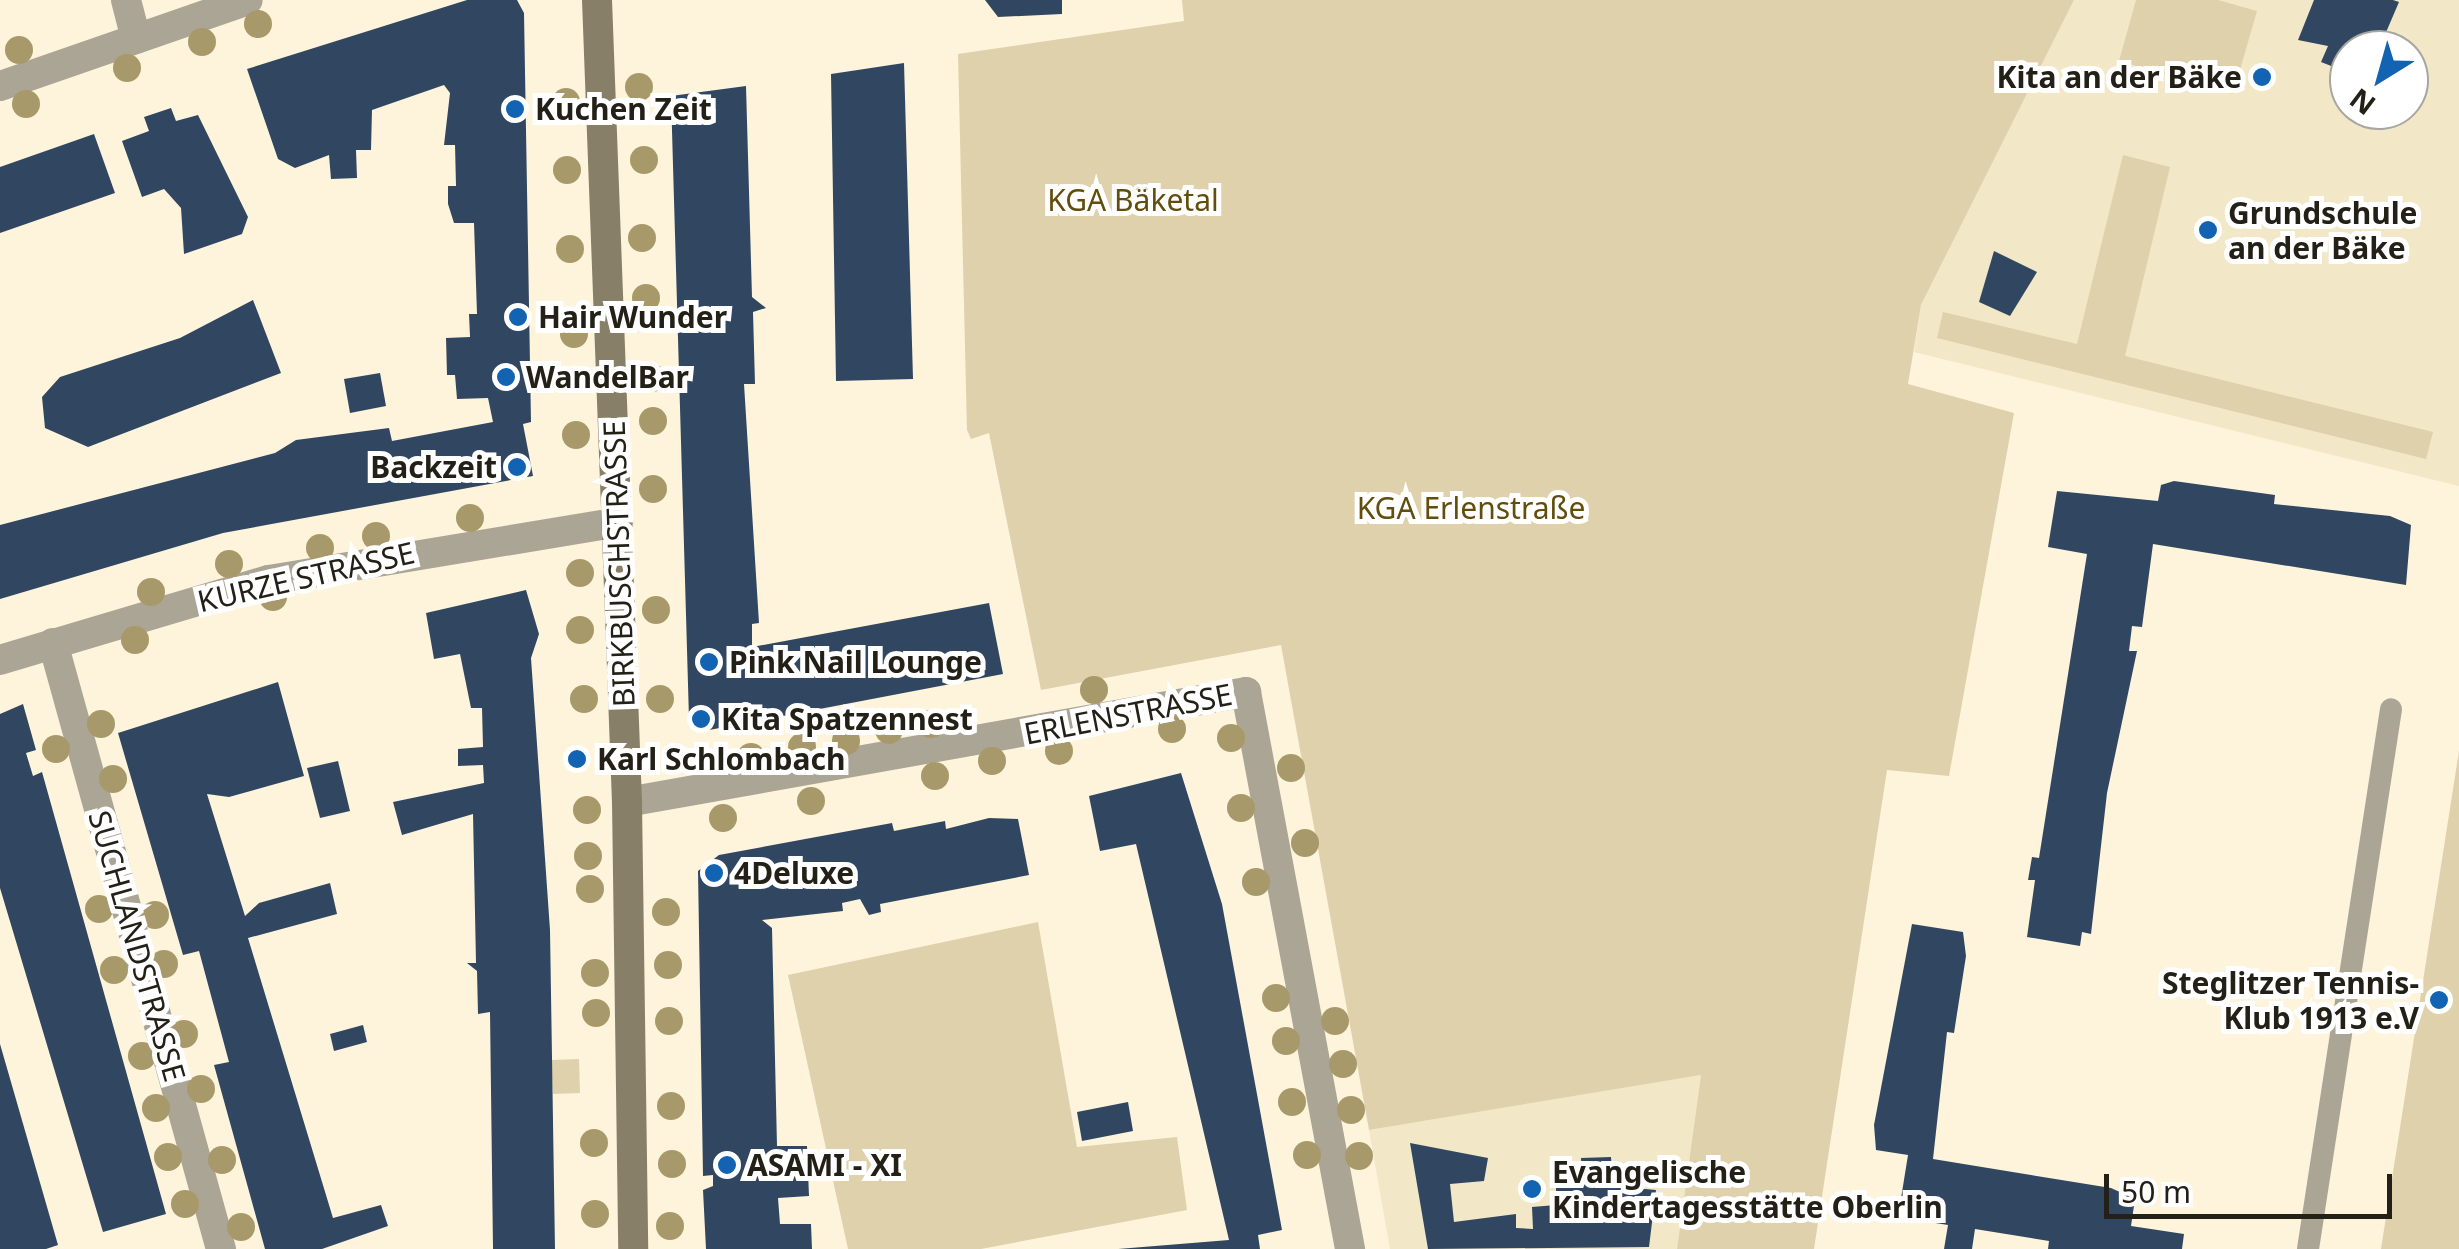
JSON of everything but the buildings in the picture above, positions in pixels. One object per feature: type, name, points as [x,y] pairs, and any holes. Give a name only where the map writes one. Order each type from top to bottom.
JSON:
[{"type":"street","points":[[126,0],[136,39]]},
{"type":"street","points":[[0,86],[248,0]]},
{"type":"street","name":"BIRKBUSCHSTRASSE","points":[[597,0],[628,802],[632,1249]]},
{"type":"street","name":"KURZE STRASSE","points":[[0,660],[269,580],[618,522]]},
{"type":"street","name":"SUCHLANDSTRASSE","points":[[53,643],[221,1249]]},
{"type":"street","name":"ERLENSTRASSE","points":[[628,802],[1246,692],[1350,1249]]},
{"type":"lane","points":[[2308,1249],[2390,709]]},
{"type":"shaded area","name":"Grundschule an der Bäke","points":[[2074,0],[2459,0],[2459,486],[1914,352],[1921,305]]},
{"type":"shaded area","name":"Evangelische Kindertagesstätte Oberlin","points":[[1701,1075],[1677,1249],[1390,1249],[1369,1130]]},
{"type":"green space","points":[[1182,0],[2074,0],[1921,305],[1908,384],[2014,413],[1949,776],[1887,770],[1814,1249],[1677,1249],[1701,1075],[1369,1130],[1281,645],[1041,690],[989,433],[971,439],[967,430],[958,54],[1184,21]]},
{"type":"green space","points":[[2136,0],[2218,0],[2257,11],[2233,94],[2119,61]]},
{"type":"green space","points":[[2123,155],[2170,167],[2125,356],[2433,432],[2426,459],[1937,338],[1943,312],[2077,344]]},
{"type":"green space","name":"Steglitzer Tennis- Klub 1913 e.V","points":[[2459,751],[2459,1249],[2381,1249]]},
{"type":"green space","points":[[1038,922],[1077,1147],[1177,1137],[1187,1210],[981,1249],[848,1249],[788,975]]},
{"type":"green space","points":[[579,1059],[580,1093],[553,1094],[551,1060]]},
{"type":"place","name":"Kita an der Bäke","points":[[2262,77]]},
{"type":"place","name":"Kuchen Zeit","points":[[515,109]]},
{"type":"place","name":"Grundschule an der Bäke","points":[[2208,230]]},
{"type":"place","name":"Hair Wunder","points":[[518,317]]},
{"type":"place","name":"WandelBar","points":[[506,377]]},
{"type":"place","name":"Backzeit","points":[[517,467]]},
{"type":"place","name":"Pink Nail Lounge","points":[[709,662]]},
{"type":"place","name":"Kita Spatzennest","points":[[701,719]]},
{"type":"place","name":"Karl Schlombach","points":[[577,759]]},
{"type":"place","name":"4Deluxe","points":[[714,873]]},
{"type":"place","name":"Steglitzer Tennis- Klub 1913 e.V","points":[[2439,1000]]},
{"type":"place","name":"ASAMI - XI","points":[[727,1165]]},
{"type":"place","name":"Evangelische Kindertagesstätte Oberlin","points":[[1532,1189]]},
{"type":"park label","name":"KGA Bäketal","points":[[1133,200]]},
{"type":"park label","name":"KGA Erlenstraße","points":[[1471,508]]}]
